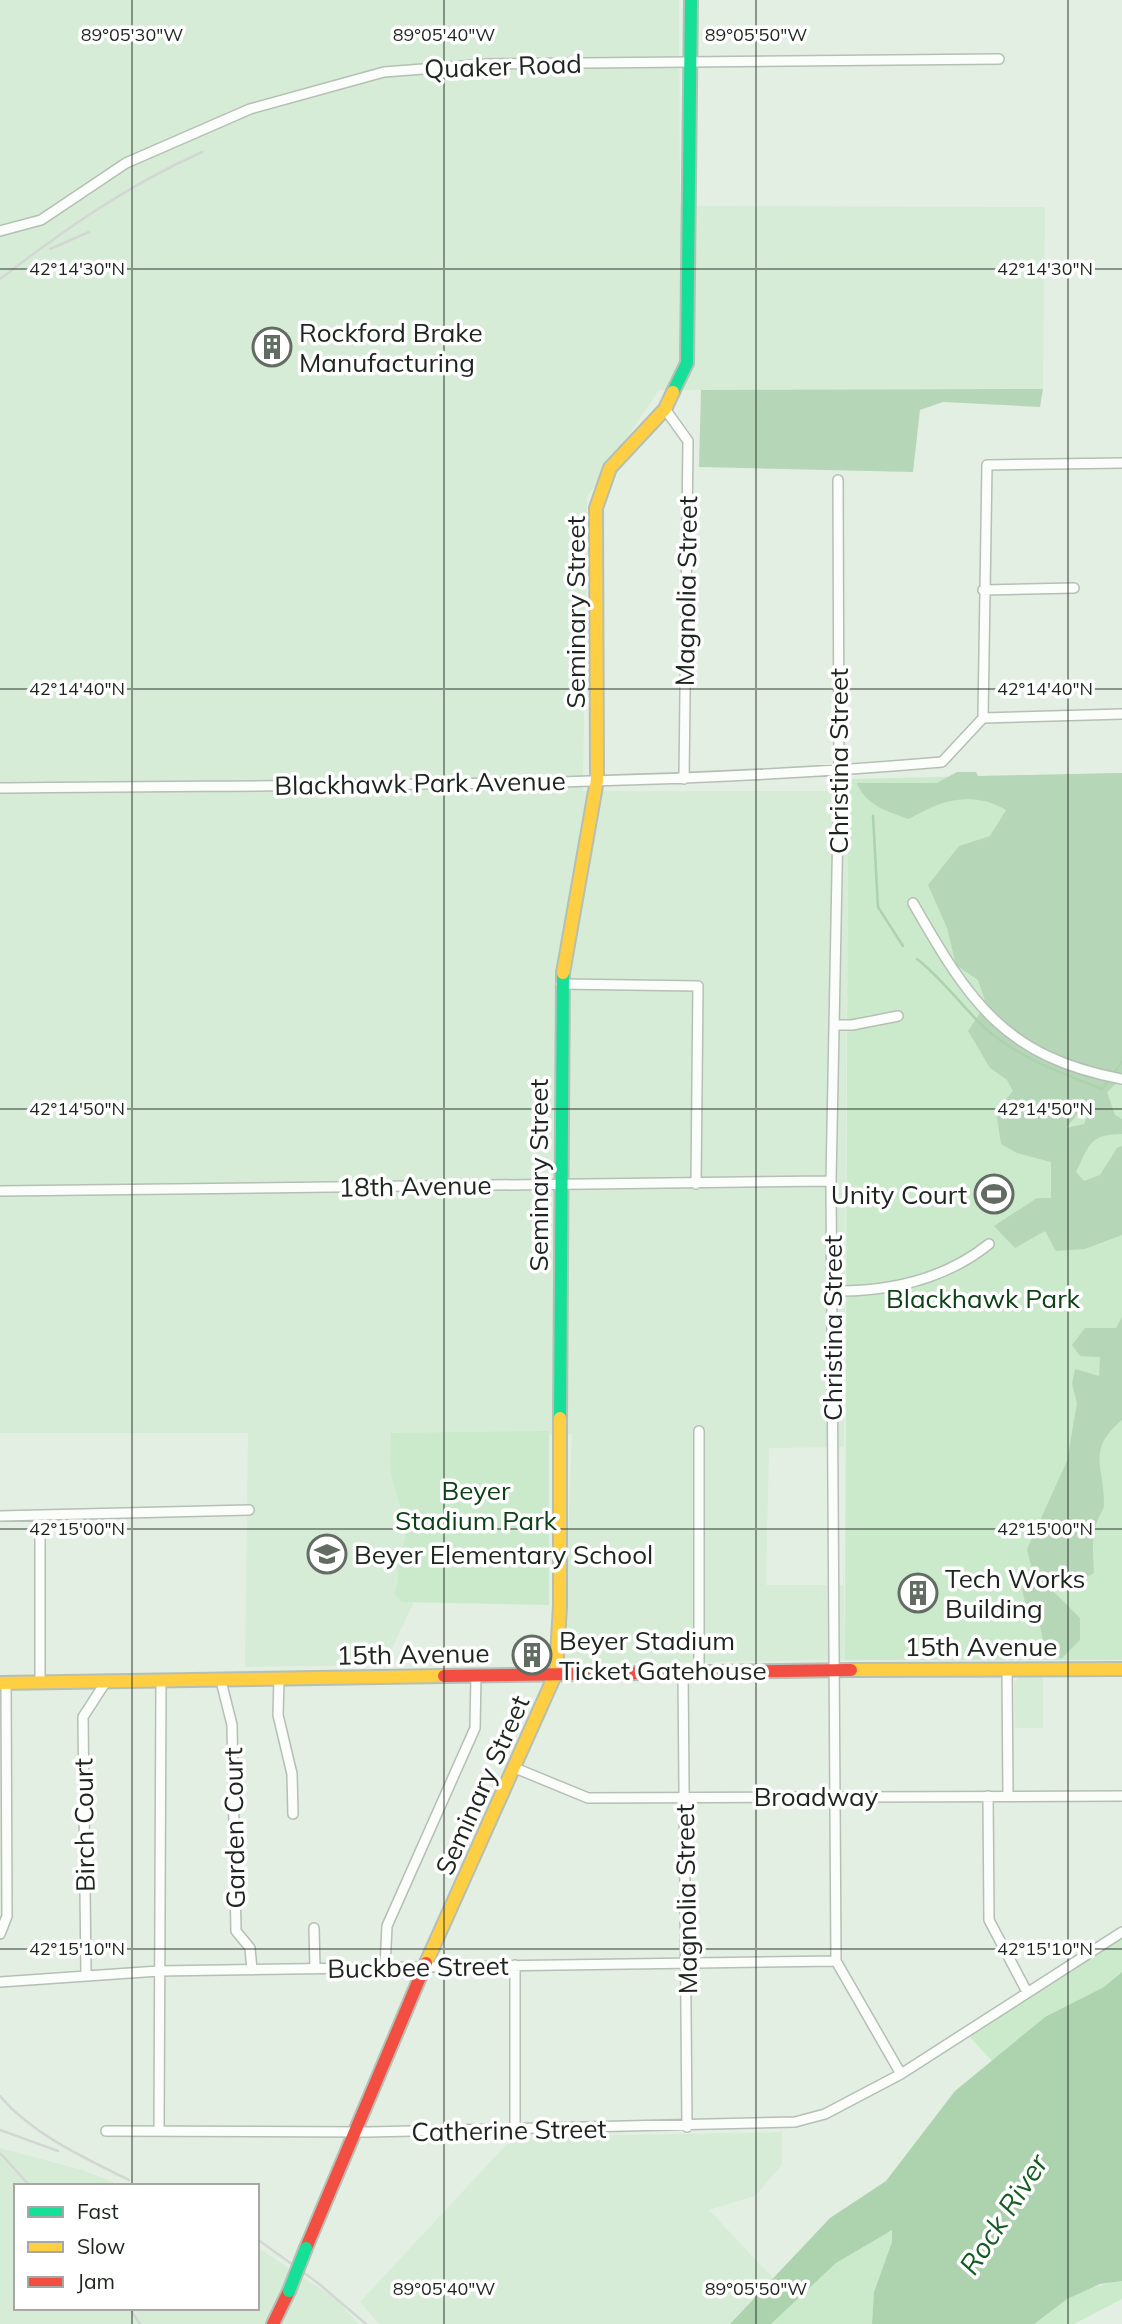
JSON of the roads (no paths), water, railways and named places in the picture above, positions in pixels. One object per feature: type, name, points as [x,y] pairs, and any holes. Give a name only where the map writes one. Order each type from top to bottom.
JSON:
[{"type":"street","name":"Seminary Street","points":[[273,2324],[425,1968],[556,1673],[560,1606],[561,984],[597,780],[596,508],[610,468],[665,409],[687,363],[691,0]]},
{"type":"street","name":"Quaker Road","points":[[0,231],[41,220],[127,163],[250,109],[384,72],[488,64],[999,59]]},
{"type":"street","name":"Magnolia Street","points":[[665,409],[688,441],[684,779]]},
{"type":"street","points":[[1122,463],[987,465],[983,718],[1122,714]]},
{"type":"street","name":"Christina Street","points":[[838,480],[839,771],[831,1181],[836,1961],[901,2074]]},
{"type":"street","points":[[983,590],[1074,589]]},
{"type":"street","name":"Blackhawk Park Avenue","points":[[0,788],[684,779],[839,771],[942,762],[983,718]]},
{"type":"street","points":[[913,903],[969,994],[999,1026],[1041,1053],[1078,1070],[1122,1079]]},
{"type":"street","points":[[561,984],[698,986],[696,1184]]},
{"type":"street","points":[[834,1025],[852,1025],[898,1016]]},
{"type":"street","name":"18th Avenue","points":[[0,1191],[831,1181]]},
{"type":"street","points":[[831,1291],[888,1290],[967,1261],[989,1244]]},
{"type":"street","points":[[699,1431],[699,1672]]},
{"type":"street","points":[[0,1516],[249,1510]]},
{"type":"street","points":[[40,1516],[40,1683]]},
{"type":"street","points":[[1007,1669],[1008,1796]]},
{"type":"street","name":"15th Avenue","points":[[3,1683],[556,1673],[1122,1669]]},
{"type":"street","name":"Magnolia Street","points":[[683,1672],[687,2127]]},
{"type":"street","points":[[385,1967],[387,1926],[475,1728],[476,1675]]},
{"type":"street","points":[[279,1680],[278,1715],[292,1774],[293,1814]]},
{"type":"street","name":"Garden Court","points":[[221,1681],[232,1725],[236,1931],[250,1948],[252,1970]]},
{"type":"street","name":"Birch Court","points":[[86,1974],[83,1717],[105,1682]]},
{"type":"street","points":[[159,2130],[161,1682]]},
{"type":"street","points":[[0,1934],[7,1916],[3,1683]]},
{"type":"street","name":"Broadway","points":[[515,1768],[588,1798],[1122,1796]]},
{"type":"street","points":[[988,1796],[989,1920],[1027,1992]]},
{"type":"street","points":[[314,1927],[315,1969]]},
{"type":"street","name":"Catherine Street","points":[[106,2131],[355,2133],[687,2127],[795,2122],[825,2113],[901,2074],[1122,1932]]},
{"type":"street","name":"Buckbee Street","points":[[0,1982],[159,1971],[836,1961]]},
{"type":"street","points":[[515,1965],[515,2130]]},
{"type":"water","name":"Rock River","points":[[1122,1972],[1122,2281],[1100,2284],[1067,2299],[1034,2324],[872,2324],[874,2292],[892,2242],[892,2230],[836,2263],[771,2324],[730,2324],[830,2218],[886,2181],[955,2091],[1045,2017],[1104,1987]]},
{"type":"waterway","points":[[873,816],[878,907],[903,946]]},
{"type":"waterway","points":[[917,959],[986,1029],[1012,1048],[1041,1064],[1102,1089],[1110,1079]]},
{"type":"waterway","points":[[1113,1073],[1122,1062]]},
{"type":"railway","points":[[0,279],[97,210],[148,179],[202,152]]},
{"type":"railway","points":[[50,249],[89,232]]},
{"type":"railway","points":[[0,2096],[44,2134],[129,2180]]},
{"type":"railway","points":[[0,2130],[58,2151]]},
{"type":"railway","points":[[0,2153],[28,2184]]},
{"type":"railway","points":[[259,2240],[318,2283],[366,2324]]},
{"type":"railway","points":[[130,2310],[140,2324]]},
{"type":"place","name":"Rockford Brake Manufacturing","points":[[272,347]]},
{"type":"place","name":"Unity Court","points":[[994,1194]]},
{"type":"place","name":"Beyer Elementary School","points":[[327,1554]]},
{"type":"place","name":"Tech Works Building","points":[[918,1593]]},
{"type":"place","name":"Beyer Stadium Ticket Gatehouse","points":[[532,1655]]},
{"type":"park label","name":"Blackhawk Park","points":[[983,1298]]},
{"type":"park label","name":"Beyer Stadium Park","points":[[476,1505]]}]
